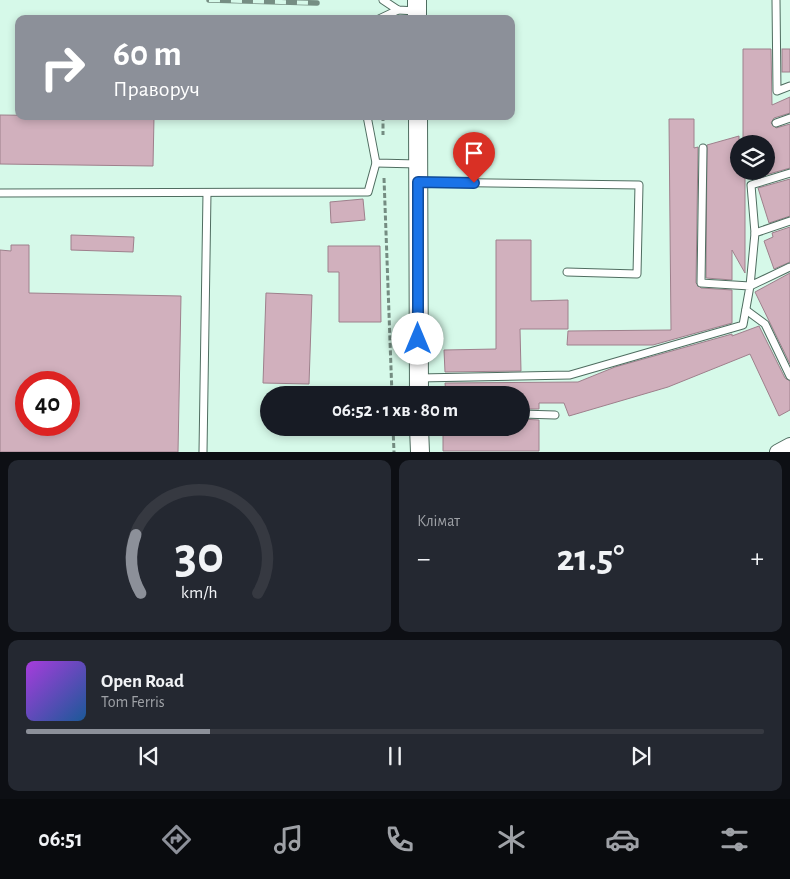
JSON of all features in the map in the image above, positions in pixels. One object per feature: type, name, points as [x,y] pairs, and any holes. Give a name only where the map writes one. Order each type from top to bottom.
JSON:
[{"type":"street","points":[[418,120],[419,386]]},
{"type":"street","points":[[419,436],[420,452]]},
{"type":"street","points":[[777,452],[790,445]]},
{"type":"lane","points":[[383,0],[398,10]]},
{"type":"lane","points":[[776,0],[777,91],[790,86]]},
{"type":"lane","points":[[387,15],[398,10],[417,10]]},
{"type":"lane","points":[[776,123],[790,118]]},
{"type":"lane","points":[[0,193],[368,192],[376,163],[368,120]]},
{"type":"lane","points":[[703,148],[701,283],[750,286],[790,267]]},
{"type":"lane","points":[[376,163],[384,163],[418,173],[639,185],[637,274],[567,272]]},
{"type":"lane","points":[[419,386],[570,374],[743,325],[750,286],[755,233],[751,185],[790,174]]},
{"type":"lane","points":[[203,452],[207,193]]},
{"type":"lane","points":[[755,233],[790,221]]},
{"type":"lane","points":[[746,310],[765,324],[790,376]]},
{"type":"lane","points":[[530,414],[556,415]]},
{"type":"path","points":[[383,120],[392,386]]},
{"type":"path","points":[[393,436],[394,452]]},
{"type":"building","points":[[743,49],[771,49],[772,105],[790,97],[790,113],[774,118],[771,123],[776,128],[790,124],[790,168],[775,172],[775,135],[743,135]]},
{"type":"building","points":[[782,49],[790,49],[790,72],[782,72]]},
{"type":"building","points":[[0,115],[15,115],[15,120],[154,120],[153,166],[0,164]]},
{"type":"building","points":[[669,119],[694,119],[694,148],[698,147],[696,283],[701,288],[732,290],[732,323],[653,345],[567,345],[568,331],[671,330]]},
{"type":"building","points":[[730,139],[730,180],[745,180],[745,273],[732,250],[732,280],[706,278],[707,145]]},
{"type":"building","points":[[790,179],[790,216],[769,223],[758,188]]},
{"type":"building","points":[[363,199],[365,220],[331,223],[330,202]]},
{"type":"building","points":[[790,227],[790,262],[774,269],[764,241],[773,237],[772,233]]},
{"type":"building","points":[[71,235],[134,237],[133,252],[71,250]]},
{"type":"building","points":[[496,240],[531,240],[531,301],[568,300],[568,329],[520,329],[521,371],[445,372],[444,350],[496,349]]},
{"type":"building","points":[[11,245],[29,245],[29,293],[181,296],[178,452],[0,452],[0,250],[11,251]]},
{"type":"building","points":[[328,246],[380,246],[381,322],[339,322],[339,272],[328,272]]},
{"type":"building","points":[[790,273],[790,364],[755,292]]},
{"type":"building","points":[[266,293],[312,295],[309,384],[263,383]]},
{"type":"building","points":[[759,326],[785,378],[790,381],[790,410],[779,416],[750,354],[668,387],[569,416],[564,403],[539,403],[539,409],[530,409],[530,386],[445,386],[445,383],[578,382],[615,367],[732,334],[732,336]]},
{"type":"building","points":[[530,420],[539,420],[539,451],[443,451],[443,436],[530,436]]},
{"type":"railway","points":[[209,0],[317,3]]},
{"type":"route","points":[[418,339],[418,182],[474,183]]}]
